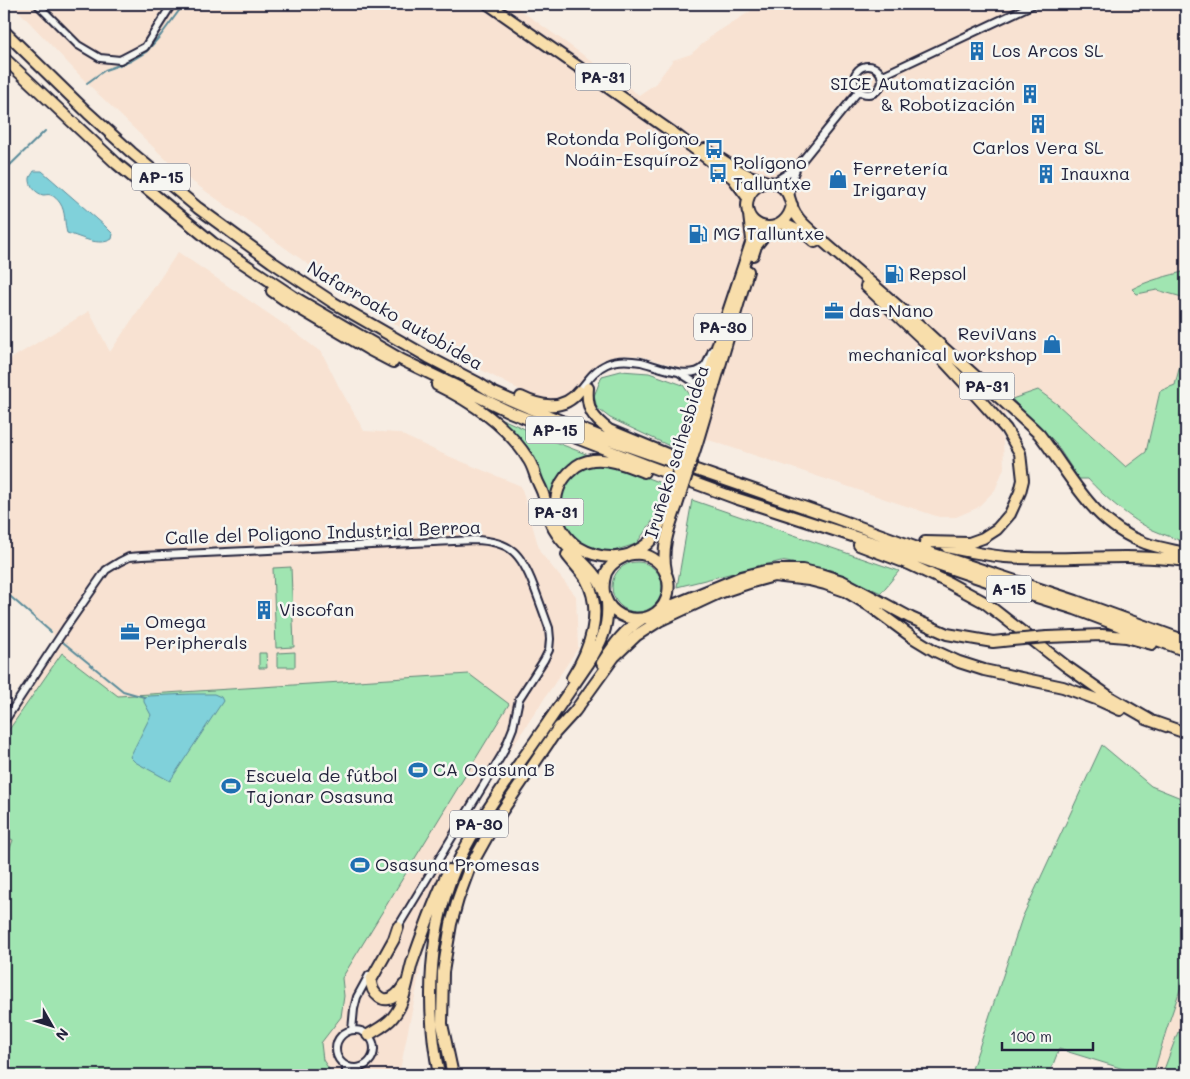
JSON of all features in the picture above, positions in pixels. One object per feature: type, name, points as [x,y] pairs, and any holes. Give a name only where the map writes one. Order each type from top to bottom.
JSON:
[{"type":"highway","name":"PA-31","points":[[488,4],[680,137],[733,178],[748,198]]},
{"type":"highway","name":"PA-31","points":[[500,4],[707,150],[744,174],[777,184],[787,191],[796,216],[910,316],[1039,434],[1053,451],[1078,489],[1101,515],[1122,531],[1146,543],[1186,553]]},
{"type":"highway","name":"Nafarroako autobidea","points":[[4,31],[88,113],[198,208],[272,262],[334,303],[428,357],[478,382],[492,392],[601,437],[835,518]]},
{"type":"highway","name":"Nafarroako autobidea","points":[[4,58],[117,164],[214,243],[294,297],[402,360],[510,412],[717,492],[831,529]]},
{"type":"highway","points":[[770,182],[756,187],[748,198],[749,214],[753,220],[758,224],[771,227],[782,223],[790,212],[791,201]]},
{"type":"highway","name":"Iruñeko saihesbidea","points":[[693,441],[702,400],[721,333],[752,240],[749,214]]},
{"type":"highway","points":[[782,223],[806,235],[822,247],[933,349],[1006,429],[1020,453],[1023,480],[1020,492],[1010,514],[997,529],[983,538],[969,543],[925,542]]},
{"type":"highway","name":"Iruñeko saihesbidea","points":[[667,576],[664,554],[672,504],[756,246],[771,227]]},
{"type":"highway","points":[[214,243],[237,266],[285,300],[368,349],[462,397],[505,431],[529,459],[536,479],[546,522],[554,538],[586,580],[592,594],[594,622],[586,650],[573,675],[540,724],[527,753]]},
{"type":"highway","points":[[478,382],[496,386],[530,402],[541,405],[565,403],[581,392],[590,410],[600,423],[609,430],[678,458],[696,471]]},
{"type":"highway","name":"PA-31","points":[[624,556],[601,556],[585,551],[573,543],[560,527],[555,506],[557,494],[566,475],[582,463],[593,460],[613,461],[859,545],[909,564],[984,602],[1073,671],[1110,697],[1150,720],[1186,733]]},
{"type":"highway","points":[[536,479],[544,494],[550,520],[556,534],[599,581],[603,591]]},
{"type":"highway","name":"Iruñeko saihesbidea","points":[[624,556],[640,550],[650,540],[672,504]]},
{"type":"highway","points":[[835,518],[925,542],[970,552],[1005,557],[1150,558],[1186,561]]},
{"type":"highway","name":"A-15","points":[[835,518],[1186,641]]},
{"type":"highway","points":[[831,529],[859,545]]},
{"type":"highway","name":"A-15","points":[[831,529],[1075,609],[1186,651]]},
{"type":"highway","points":[[624,556],[645,555],[655,560],[667,576]]},
{"type":"highway","name":"PA-30","points":[[439,1075],[431,1020],[431,978],[434,948],[448,889],[459,860],[483,818],[588,664],[600,643],[606,628],[607,611],[603,591],[604,580],[608,569],[615,561],[624,556]]},
{"type":"highway","points":[[654,614],[668,606],[726,582],[753,574],[779,570],[802,570],[826,576],[855,588],[912,637],[935,651],[959,662],[984,670],[1063,687],[1129,714],[1150,720]]},
{"type":"highway","points":[[555,732],[574,711],[614,657],[648,627],[719,593],[774,576],[794,574],[817,577],[842,585],[872,602],[947,634],[993,642],[1047,637],[1102,635],[1126,637],[1172,650],[1186,651]]},
{"type":"highway","name":"PA-30","points":[[453,1075],[442,1024],[443,980],[451,924],[469,869],[498,817],[616,642],[628,629],[644,618],[654,614],[662,607],[667,598],[669,587],[667,576]]},
{"type":"highway","name":"PA-30","points":[[606,601],[613,610],[622,616],[633,619],[644,618]]},
{"type":"highway","points":[[368,1035],[392,1018],[398,1011],[427,921],[444,882],[465,839],[492,795],[510,778]]},
{"type":"highway","points":[[398,927],[394,940],[371,980],[373,992],[378,997],[384,999],[395,997],[404,985],[412,965]]},
{"type":"street","points":[[37,4],[78,45],[100,58],[120,60],[145,47],[172,4]]},
{"type":"street","points":[[881,76],[1034,4]]},
{"type":"street","points":[[873,67],[881,76],[882,82],[880,87],[871,94],[865,94],[856,88],[854,79],[857,71],[862,68],[873,67]]},
{"type":"street","points":[[791,201],[793,177],[798,167],[860,91]]},
{"type":"street","points":[[770,182],[798,167]]},
{"type":"street","points":[[677,372],[698,372],[704,367],[721,333]]},
{"type":"street","points":[[581,392],[593,374],[606,364],[629,360],[677,372],[688,377],[694,382],[702,400]]},
{"type":"street","name":"Calle del Poligono Industrial Berroa","points":[[4,722],[106,570],[129,557],[474,540],[488,540],[502,544],[514,552],[524,563],[549,628],[549,650],[519,699],[513,728],[503,753],[357,997],[352,1030]]},
{"type":"street","points":[[352,1030],[362,1031],[368,1035],[373,1044],[371,1058],[362,1066],[346,1066],[338,1058],[336,1047],[340,1037],[345,1032],[352,1030]]},
{"type":"street","points":[[346,1066],[346,1075]]},
{"type":"street","points":[[360,1075],[362,1066]]},
{"type":"shaded area","points":[[12,4],[512,4],[639,95],[655,84],[673,60],[691,54],[714,34],[762,4],[1186,4],[1186,271],[1156,280],[1137,294],[1157,290],[1183,297],[1186,311],[1186,341],[1175,385],[1160,391],[1146,452],[1126,467],[1057,404],[1038,390],[1012,399],[999,431],[1003,440],[1004,468],[995,490],[977,508],[956,517],[939,517],[682,431],[704,364],[686,369],[640,356],[624,355],[612,357],[602,360],[592,369],[582,384],[563,400],[541,401],[403,329],[361,302],[179,172],[87,83]]},
{"type":"shaded area","points":[[178,252],[285,325],[322,353],[364,431],[398,433],[521,486],[540,552],[576,596],[578,648],[445,848],[399,1075],[4,1075],[4,716],[55,636],[4,591],[4,363],[89,311],[110,352]]},
{"type":"shaded area","points":[[1186,972],[1186,1075],[1153,1075],[1166,1031]]},
{"type":"green space","points":[[1186,271],[1186,311],[1182,297],[1157,290],[1137,294],[1132,289],[1152,281]]},
{"type":"green space","points":[[1186,341],[1186,543],[1145,526],[1119,508],[1088,479],[1079,479],[1054,441],[1012,399],[1038,390],[1057,404],[1126,467],[1146,452],[1160,391],[1175,385]]},
{"type":"green space","points":[[621,371],[649,373],[683,385],[692,398],[676,449],[610,418],[597,408],[594,396],[602,376]]},
{"type":"green space","points":[[493,415],[591,456],[556,483],[550,498]]},
{"type":"green space","points":[[591,466],[616,466],[666,485],[656,516],[636,544],[610,552],[583,544],[565,526],[560,514],[560,502],[565,486],[575,473]]},
{"type":"green space","points":[[692,500],[899,571],[881,593],[831,570],[781,561],[677,587]]},
{"type":"green space","points":[[637,562],[646,564],[657,573],[662,587],[660,596],[651,607],[637,612],[628,610],[617,601],[612,587],[614,578],[623,567]]},
{"type":"green space","points":[[291,567],[294,647],[276,648],[273,568]]},
{"type":"green space","points":[[295,652],[295,667],[277,667],[277,653]]},
{"type":"green space","name":"Escuela de fútbol Tajonar Osasuna","points":[[62,653],[118,696],[469,674],[509,704],[342,978],[344,996],[341,1017],[321,1043],[323,1060],[333,1075],[4,1075],[4,865],[13,840],[4,836],[4,737]]},
{"type":"green space","points":[[259,653],[266,653],[267,668],[259,668]]},
{"type":"green space","points":[[1102,745],[1151,786],[1186,800],[1186,972],[1153,1075],[1143,1075],[1059,1049],[1049,1075],[970,1075],[1022,918]]},
{"type":"green space","points":[[1178,1032],[1186,1035],[1186,1075],[1162,1075]]},
{"type":"water","points":[[34,171],[42,171],[105,226],[113,234],[112,239],[96,242],[67,233],[62,206],[55,197],[38,193],[32,186],[30,178]]},
{"type":"water","points":[[214,694],[221,697],[223,701],[170,781],[135,762],[130,757],[151,715],[144,702],[144,697]]},
{"type":"waterway","points":[[87,83],[105,70],[131,61],[146,52],[184,4]]},
{"type":"waterway","points":[[4,171],[45,131]]},
{"type":"waterway","points":[[4,591],[51,632]]},
{"type":"waterway","points":[[64,643],[123,691],[144,697]]},
{"type":"place","name":"Los Arcos SL","points":[[977,51]]},
{"type":"place","name":"SICE Automatización & Robotización","points":[[1030,94]]},
{"type":"place","name":"Carlos Vera SL","points":[[1038,124]]},
{"type":"place","name":"Rotonda Polígono Noáin-Esquíroz","points":[[714,149]]},
{"type":"place","name":"Polígono Talluntxe","points":[[718,173]]},
{"type":"place","name":"Inauxna","points":[[1046,174]]},
{"type":"place","name":"Ferretería Irigaray","points":[[838,179]]},
{"type":"place","name":"MG Talluntxe","points":[[698,234]]},
{"type":"place","name":"Repsol","points":[[894,274]]},
{"type":"place","name":"das-Nano","points":[[834,311]]},
{"type":"place","name":"ReviVans mechanical workshop","points":[[1052,344]]},
{"type":"place","name":"Viscofan","points":[[264,610]]},
{"type":"place","name":"Omega Peripherals","points":[[130,632]]},
{"type":"place","name":"CA Osasuna B","points":[[418,770]]},
{"type":"place","name":"Escuela de fútbol Tajonar Osasuna","points":[[231,786]]},
{"type":"place","name":"Osasuna Promesas","points":[[360,865]]}]
